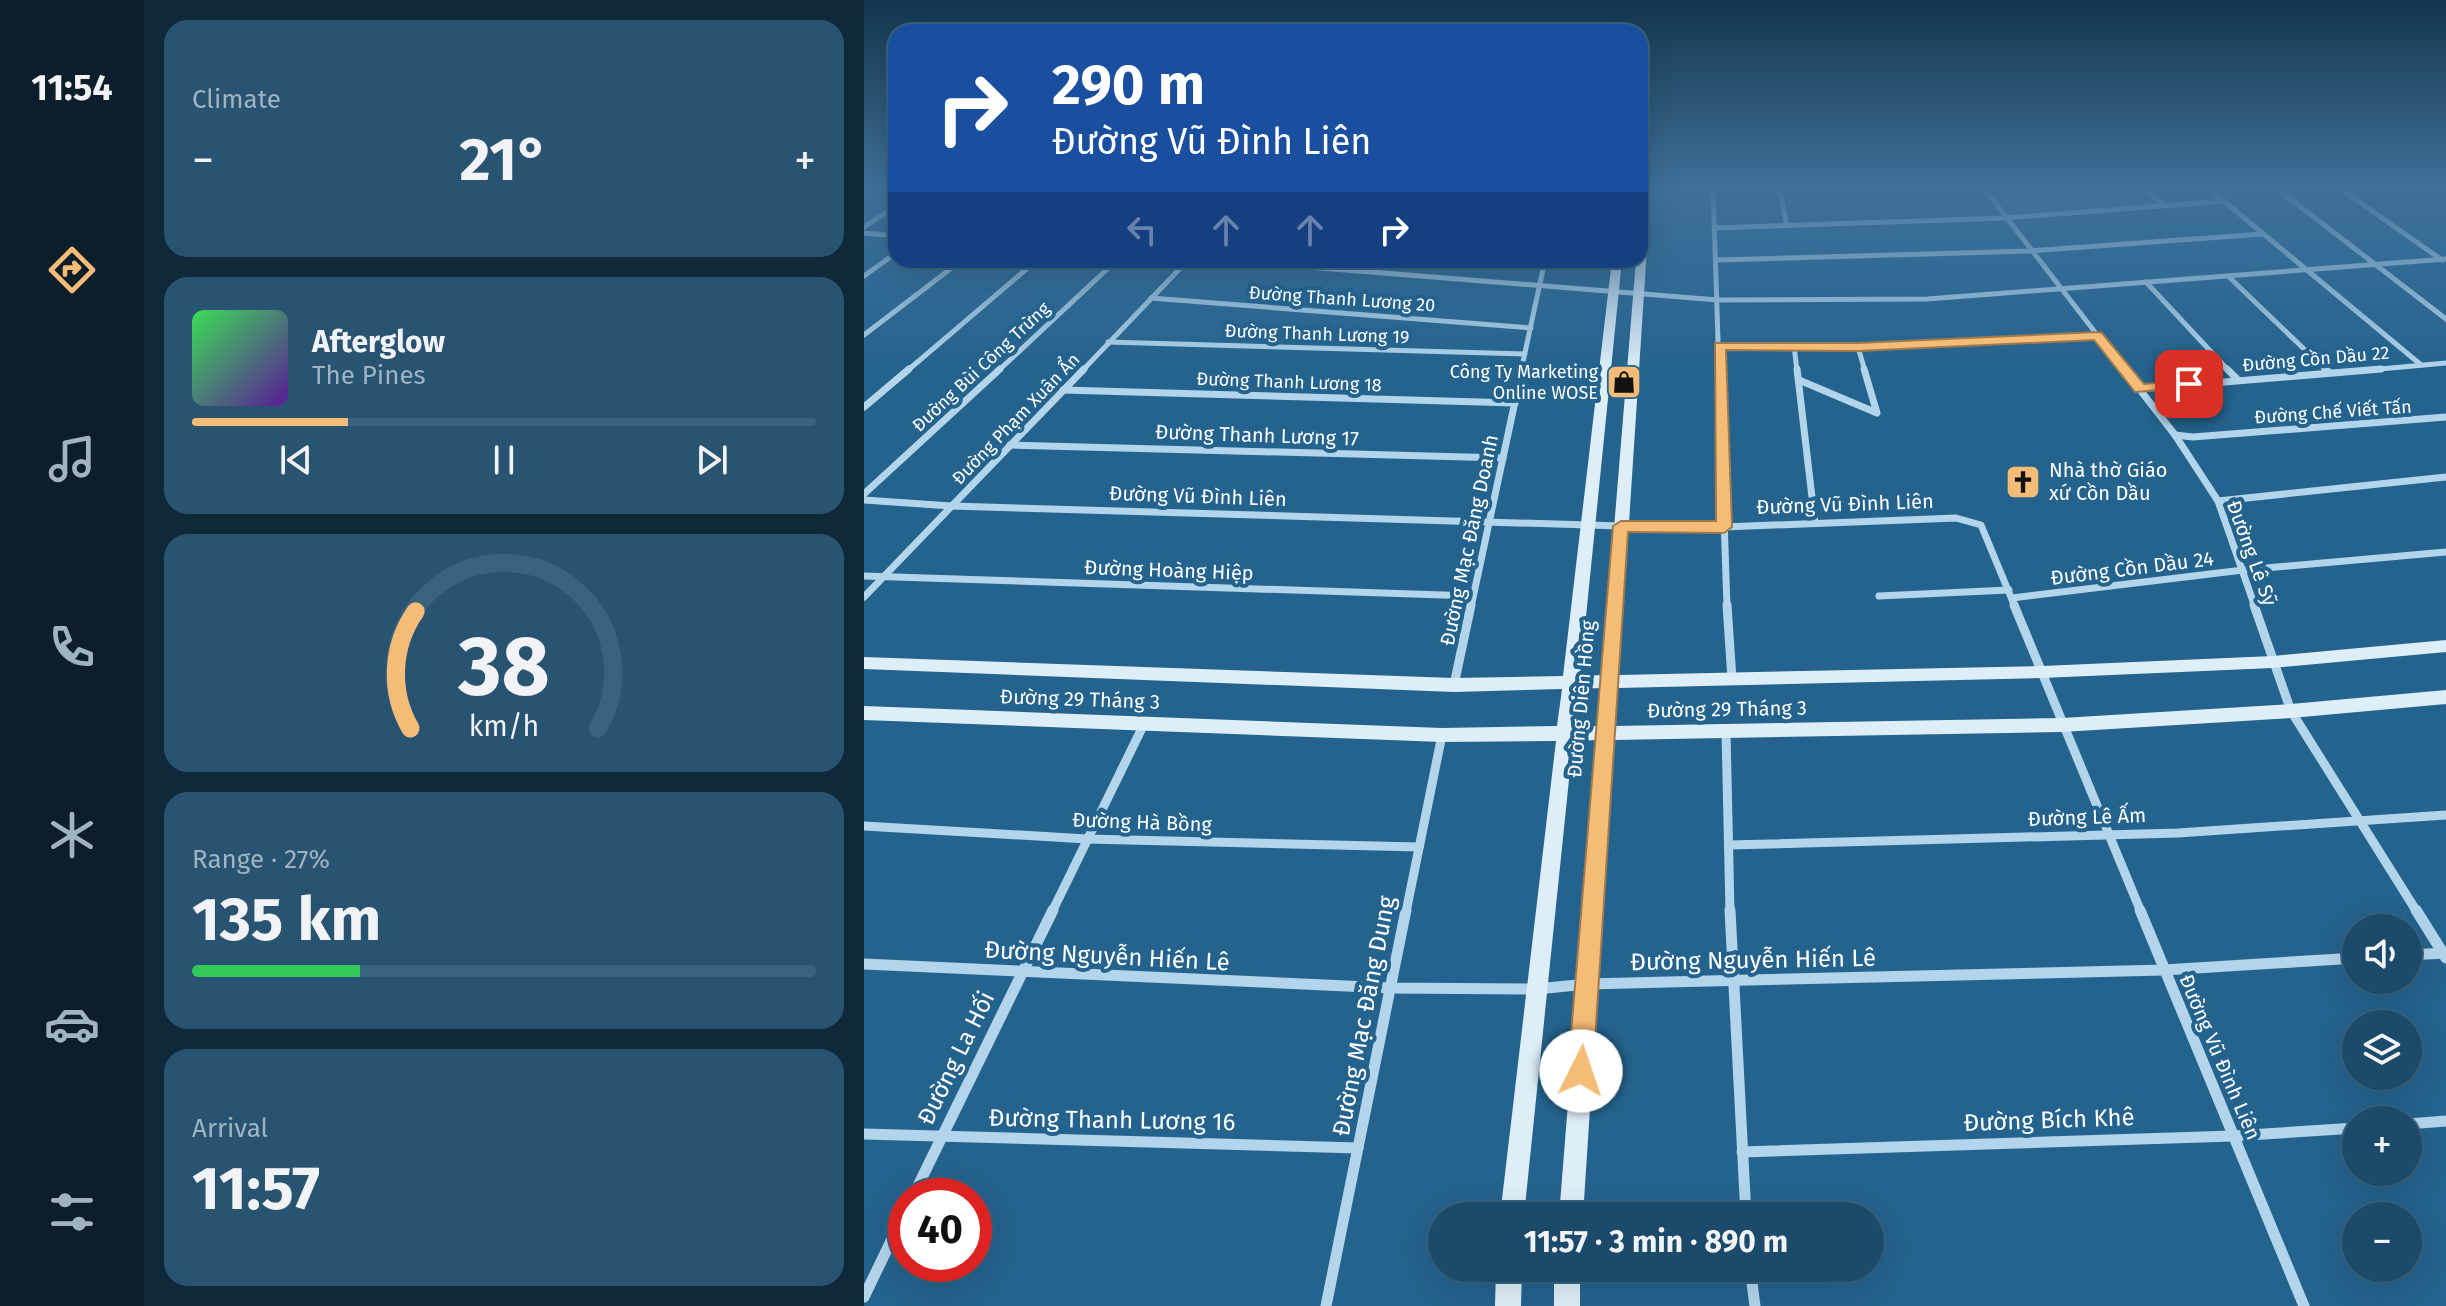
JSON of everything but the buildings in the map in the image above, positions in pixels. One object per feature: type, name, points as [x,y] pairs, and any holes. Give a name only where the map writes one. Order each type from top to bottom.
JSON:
[{"type":"street","points":[[1715,248],[1732,679]]},
{"type":"street","name":"Đường Lê Sỹ","points":[[2028,248],[2175,435],[2218,501],[2291,711],[2445,955]]},
{"type":"street","points":[[1716,260],[2072,248]]},
{"type":"street","points":[[2278,248],[2420,365]]},
{"type":"street","points":[[2353,248],[2446,319]]},
{"type":"street","points":[[2427,248],[2445,260]]},
{"type":"street","points":[[864,276],[888,259]]},
{"type":"street","points":[[1316,268],[1718,300],[1927,299],[2445,260]]},
{"type":"street","points":[[864,335],[952,268]]},
{"type":"street","points":[[864,407],[1028,268]]},
{"type":"street","name":"Đường Bùi Công Trừng","points":[[864,497],[1108,268]]},
{"type":"street","name":"Đường Phạm Xuân Ẩn","points":[[864,597],[1180,268]]},
{"type":"street","name":"Đường Mạc Đăng Doanh","points":[[1454,685],[1543,268]]},
{"type":"street","name":"Đường Diên Hồng","points":[[1514,1202],[1616,268]]},
{"type":"street","name":"Đường Diên Hồng","points":[[1572,1202],[1640,268]]},
{"type":"street","points":[[2229,277],[2329,372]]},
{"type":"street","points":[[2146,282],[2238,380]]},
{"type":"street","name":"Đường Thanh Lương 20","points":[[1151,298],[1531,328]]},
{"type":"street","points":[[1720,346],[1858,347],[2098,336]]},
{"type":"street","name":"Đường Thanh Lương 19","points":[[1108,342],[1525,354]]},
{"type":"street","points":[[1794,346],[1815,523]]},
{"type":"street","points":[[1799,380],[1877,413],[1858,347]]},
{"type":"street","name":"Đường Cồn Dầu 22","points":[[2140,389],[2446,363]]},
{"type":"street","name":"Đường Thanh Lương 18","points":[[1063,390],[1515,403]]},
{"type":"street","name":"Đường Chế Viết Tấn","points":[[2175,435],[2193,437],[2446,417]]},
{"type":"street","name":"Đường Thanh Lương 17","points":[[1010,445],[1503,458]]},
{"type":"street","points":[[2218,501],[2446,477]]},
{"type":"street","name":"Đường Vũ Đình Liên","points":[[864,497],[951,506],[1588,526],[1724,527],[1969,519],[1981,525],[2304,1306]]},
{"type":"street","name":"Đường Cồn Dầu 24","points":[[1879,596],[2011,594],[2446,552]]},
{"type":"street","name":"Đường Hoàng Hiệp","points":[[864,576],[1473,596]]},
{"type":"street","name":"Đường 29 Tháng 3","points":[[864,663],[1454,685],[2042,672],[2273,662],[2446,646]]},
{"type":"street","name":"Đường 29 Tháng 3","points":[[864,713],[1442,735],[1565,734],[2062,725],[2291,711],[2446,697]]},
{"type":"street","name":"Đường La Hối","points":[[922,1178],[1144,724]]},
{"type":"street","points":[[1726,731],[1732,982],[1745,1202]]},
{"type":"street","name":"Đường Mạc Đăng Dung","points":[[1326,1306],[1442,735]]},
{"type":"street","name":"Đường Lê Ấm","points":[[1729,845],[2108,835],[2362,823],[2446,815]]},
{"type":"street","name":"Đường Hà Bồng","points":[[864,826],[1087,839],[1419,847]]},
{"type":"street","points":[[2422,955],[2445,955]]},
{"type":"street","name":"Đường Nguyễn Hiến Lê","points":[[864,964],[1390,988],[1537,989],[1587,984],[2164,970],[2342,959]]},
{"type":"street","points":[[2422,1123],[2446,1121]]},
{"type":"street","name":"Đường Bích Khê","points":[[1742,1152],[2233,1136],[2342,1129]]},
{"type":"street","name":"Đường Thanh Lương 16","points":[[864,1134],[1358,1148]]},
{"type":"street","points":[[864,1297],[888,1247]]},
{"type":"street","points":[[1508,1306],[1509,1282]]},
{"type":"street","points":[[1567,1282],[1567,1306]]},
{"type":"street","points":[[1752,1282],[1755,1306]]},
{"type":"place","name":"Công Ty Marketing Online WOSE","points":[[1624,382]]},
{"type":"place","name":"Nhà thờ Giáo xứ Cồn Dầu","points":[[2023,482]]},
{"type":"route","points":[[1581,1071],[1621,526],[1724,527],[1720,346],[1858,347],[2098,336],[2140,389],[2189,384]]}]
